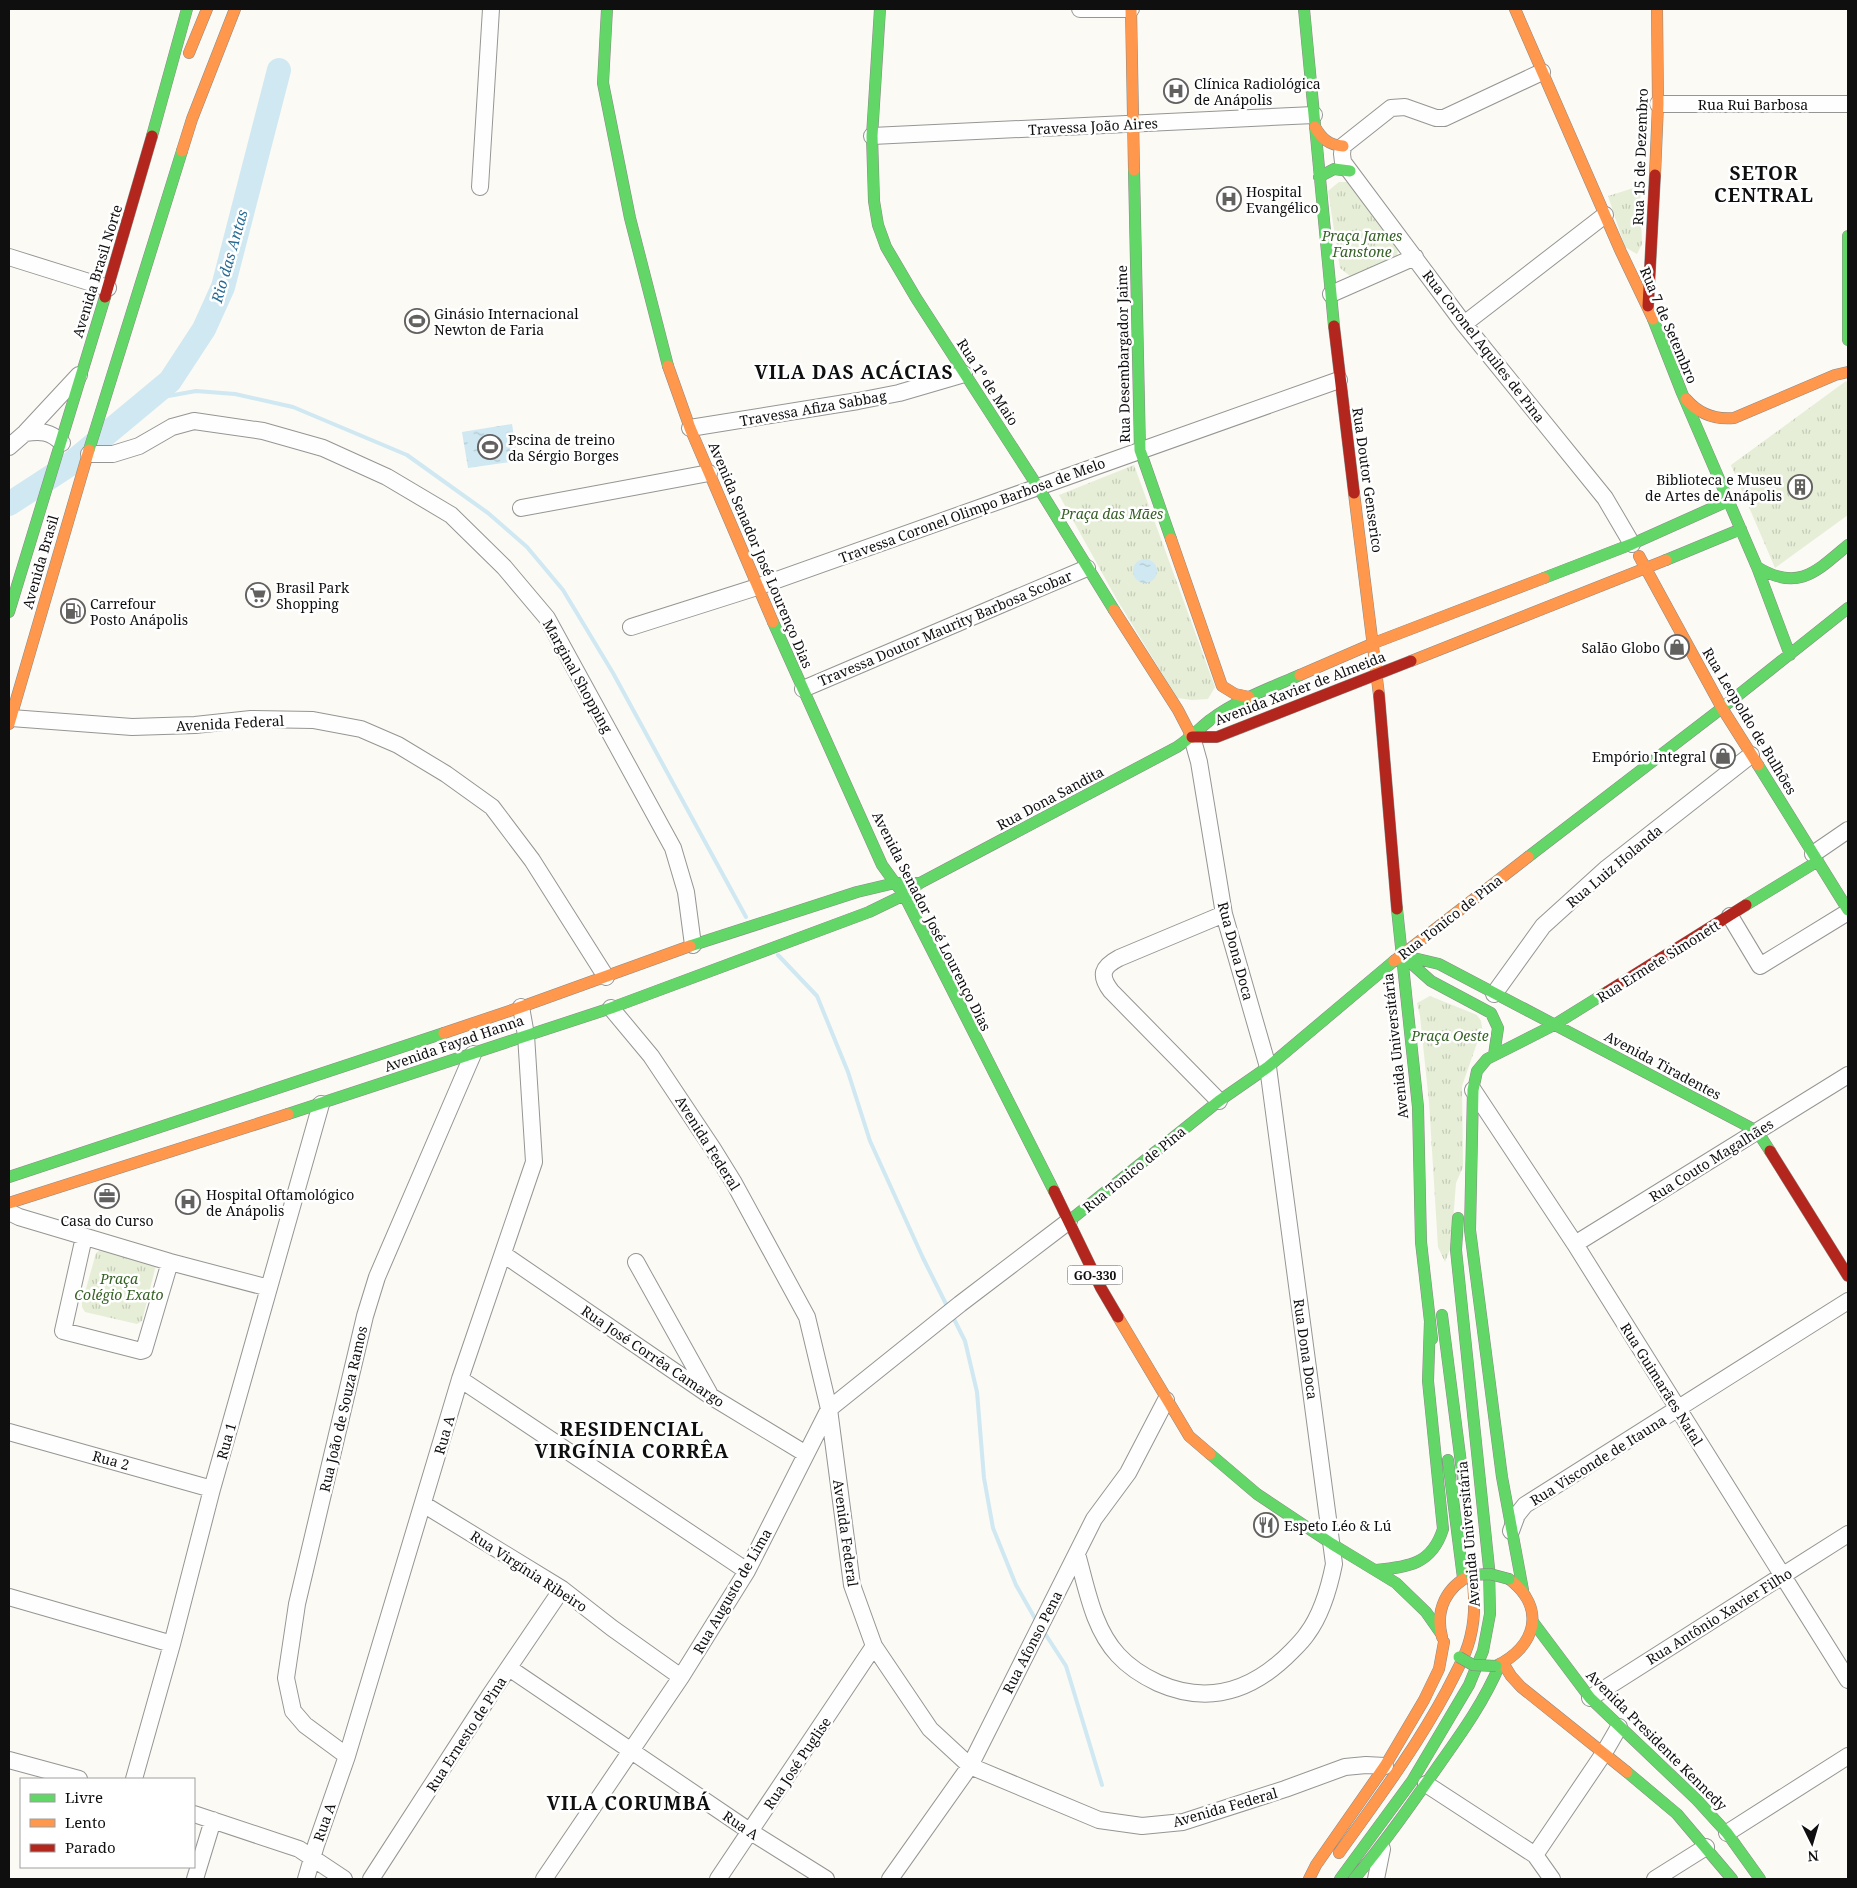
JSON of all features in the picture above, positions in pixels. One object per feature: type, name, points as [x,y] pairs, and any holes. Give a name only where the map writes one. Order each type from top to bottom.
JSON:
[{"type":"main road","name":"Avenida Brasil Norte","points":[[30,541],[108,288],[163,100],[187,9]]},
{"type":"main road","points":[[163,100],[180,77],[207,9]]},
{"type":"main road","points":[[89,454],[192,119],[235,9]]},
{"type":"main road","name":"Avenida Senador José Lourenço Dias","points":[[607,9],[603,83],[630,218],[672,380],[756,587],[882,865],[904,895],[1101,1288],[1189,1436],[1257,1494],[1332,1544],[1396,1582],[1426,1612],[1442,1637]]},
{"type":"main road","name":"Rua 1º de Maio","points":[[880,9],[872,136],[874,201],[878,225],[886,247],[907,285],[1038,487],[1087,568],[1178,710],[1192,737]]},
{"type":"main road","name":"Rua Desembargador Jaime","points":[[1131,9],[1140,450],[1222,686]]},
{"type":"main road","name":"Rua Doutor Genserico","points":[[1304,9],[1339,380],[1378,673],[1401,955]]},
{"type":"main road","name":"Rua 7 de Setembro","points":[[1514,9],[1605,216],[1648,307],[1682,393],[1757,567],[1790,655]]},
{"type":"main road","name":"Rua 15 de Dezembro","points":[[1648,307],[1658,104],[1657,9]]},
{"type":"main road","points":[[192,119],[204,54]]},
{"type":"main road","points":[[1314,121],[1321,138],[1337,146],[1344,146]]},
{"type":"main road","points":[[1319,177],[1332,169],[1344,169],[1350,172]]},
{"type":"main road","points":[[1848,236],[1848,340]]},
{"type":"main road","points":[[1682,393],[1691,406],[1704,415],[1719,420],[1734,418],[1835,375],[1848,372]]},
{"type":"main road","points":[[1726,429],[1734,418]]},
{"type":"main road","points":[[1715,468],[1718,449]]},
{"type":"main road","name":"Avenida Brasil","points":[[10,721],[75,495],[89,454]]},
{"type":"main road","name":"Avenida Xavier de Almeida","points":[[1192,737],[1210,720],[1249,697],[1374,643],[1632,544],[1728,501]]},
{"type":"main road","name":"Avenida Xavier de Almeida","points":[[1192,737],[1217,737],[1741,530]]},
{"type":"main road","name":"Avenida Brasil","points":[[9,612],[30,541]]},
{"type":"main road","name":"Rua Leopoldo de Bulhões","points":[[1632,544],[1722,708],[1848,911]]},
{"type":"main road","points":[[1757,567],[1771,576],[1780,579],[1796,579],[1812,574],[1848,545]]},
{"type":"main road","name":"Rua Tonico de Pina","points":[[1069,1221],[1219,1101],[1268,1067],[1401,955],[1722,708],[1848,608]]},
{"type":"main road","points":[[1216,698],[1222,686],[1235,694],[1249,697]]},
{"type":"main road","points":[[1178,710],[1192,712]]},
{"type":"main road","name":"Rua Dona Sandita","points":[[904,895],[920,883],[1177,747],[1192,737]]},
{"type":"main road","name":"Rua Ermete Simonett","points":[[1494,1055],[1554,1025],[1730,916],[1816,858]]},
{"type":"main road","name":"Avenida Fayad Hanna","points":[[9,1204],[208,1124],[521,1006],[606,978],[693,945],[857,892],[895,883]]},
{"type":"main road","name":"Rua Dona Sandita","points":[[895,883],[920,883]]},
{"type":"main road","name":"Avenida Fayad Hanna","points":[[9,1177],[208,1124],[321,1104],[611,1008],[868,912],[904,895]]},
{"type":"main road","name":"Avenida Tiradentes","points":[[1401,955],[1439,964],[1757,1132],[1848,1276]]},
{"type":"main road","name":"Avenida Universitária","points":[[1401,955],[1431,982],[1491,1012],[1497,1020],[1499,1027],[1500,1034],[1494,1055],[1482,1064],[1477,1071],[1473,1090],[1470,1230],[1479,1308],[1511,1531],[1522,1590]]},
{"type":"main road","name":"Avenida Universitária","points":[[1401,955],[1418,1107],[1419,1207],[1424,1271],[1463,1579]]},
{"type":"main road","name":"Avenida Universitária","points":[[1340,1879],[1412,1781],[1469,1685],[1482,1651],[1490,1614],[1489,1568],[1456,1250],[1457,1222],[1470,1176]]},
{"type":"main road","name":"Avenida Universitária","points":[[1419,1207],[1431,1243],[1436,1272]]},
{"type":"main road","name":"Avenida Universitária","points":[[1440,1300],[1465,1494]]},
{"type":"main road","points":[[1376,1570],[1422,1562],[1429,1557],[1439,1544],[1443,1529],[1428,1381],[1430,1320]]},
{"type":"main road","name":"Avenida Universitária","points":[[1318,1879],[1398,1774],[1438,1708],[1463,1658],[1471,1636],[1475,1612],[1470,1543]]},
{"type":"main road","points":[[1441,1586],[1483,1573],[1498,1574],[1509,1579],[1522,1590],[1531,1606],[1532,1622],[1529,1637],[1522,1650],[1510,1660],[1500,1664],[1473,1665],[1459,1658],[1451,1651],[1442,1637]]},
{"type":"main road","points":[[1309,1879],[1316,1865],[1385,1766],[1428,1692],[1439,1669],[1442,1637],[1439,1610],[1445,1596],[1463,1579]]},
{"type":"main road","name":"Avenida Senador José Lourenço Dias","points":[[1396,1582],[1419,1588]]},
{"type":"main road","name":"Avenida Presidente Kennedy","points":[[1532,1622],[1590,1698],[1697,1800],[1727,1834],[1760,1879]]},
{"type":"main road","points":[[1500,1664],[1521,1687],[1677,1814],[1732,1879]]},
{"type":"main road","points":[[1354,1879],[1426,1784],[1481,1704],[1500,1664]]},
{"type":"street","points":[[480,187],[491,9]]},
{"type":"street","points":[[1080,9],[1131,9]]},
{"type":"street","points":[[1344,146],[1391,108],[1405,107],[1436,118],[1444,118],[1542,72]]},
{"type":"street","name":"Rua Rui Barbosa","points":[[1658,104],[1848,104]]},
{"type":"street","name":"Travessa João Aires","points":[[872,136],[1134,124],[1314,121]]},
{"type":"street","name":"Rua Coronel Aquiles de Pina","points":[[1344,146],[1343,162],[1350,172],[1464,324],[1605,498],[1632,544]]},
{"type":"street","points":[[1464,324],[1605,216]]},
{"type":"street","points":[[9,257],[108,288]]},
{"type":"street","points":[[1331,294],[1415,257]]},
{"type":"street","points":[[9,447],[25,433],[82,372]]},
{"type":"street","name":"Travessa Afiza Sabbag","points":[[690,428],[874,398],[899,393],[964,374]]},
{"type":"street","name":"Travessa Coronel Olimpo Barbosa de Melo","points":[[631,627],[756,587],[1339,380]]},
{"type":"street","name":"Marginal Shopping","points":[[89,454],[113,454],[139,446],[172,427],[194,421],[263,431],[322,448],[387,477],[451,516],[504,567],[546,618],[673,848],[686,892],[693,945]]},
{"type":"street","points":[[25,433],[40,431],[56,436],[60,447]]},
{"type":"street","points":[[521,508],[709,473]]},
{"type":"street","name":"Travessa Doutor Maurity Barbosa Scobar","points":[[803,689],[1087,568]]},
{"type":"street","name":"Avenida Federal","points":[[10,721],[132,727],[195,725],[251,719],[313,720],[361,729],[376,735],[398,745],[446,774],[492,807],[532,860],[606,978]]},
{"type":"street","name":"Rua Dona Doca","points":[[1077,1554],[1098,1627],[1118,1655],[1142,1675],[1171,1688],[1200,1694],[1227,1692],[1254,1682],[1276,1667],[1307,1635],[1323,1605],[1334,1564],[1268,1067],[1224,914],[1199,762],[1192,737]]},
{"type":"street","name":"Rua Luiz Holanda","points":[[1494,994],[1543,926],[1607,868],[1751,755]]},
{"type":"street","name":"Rua Ermete Simonett","points":[[1816,858],[1848,830]]},
{"type":"street","points":[[1730,916],[1760,966],[1848,911]]},
{"type":"street","points":[[1219,1101],[1110,991],[1104,982],[1103,973],[1109,964],[1118,958],[1224,914]]},
{"type":"street","name":"Rua A","points":[[313,1858],[347,1756],[460,1379],[534,1162],[526,1035],[521,1006]]},
{"type":"street","name":"Avenida Federal","points":[[611,1008],[651,1056],[734,1183],[807,1317],[829,1409],[852,1585],[874,1646],[930,1729],[970,1766],[1099,1820],[1142,1826],[1183,1822],[1285,1789],[1344,1767],[1385,1766]]},
{"type":"street","name":"Rua João de Souza Ramos","points":[[347,1756],[305,1725],[293,1711],[286,1678],[297,1604],[364,1316],[377,1277],[473,1054]]},
{"type":"street","name":"Rua Couto Magalhães","points":[[1574,1244],[1848,1075]]},
{"type":"street","name":"Rua Guimarães Natal","points":[[1473,1090],[1574,1244],[1848,1680]]},
{"type":"street","name":"Rua 1","points":[[134,1778],[172,1644],[212,1489],[321,1104]]},
{"type":"street","points":[[9,1212],[18,1217],[84,1237],[269,1288]]},
{"type":"street","name":"Rua Tonico de Pina","points":[[960,1304],[1069,1221]]},
{"type":"street","points":[[84,1237],[63,1331],[144,1350],[170,1262]]},
{"type":"street","name":"Rua José Corrêa Camargo","points":[[503,1254],[712,1397],[806,1454]]},
{"type":"street","points":[[636,1262],[712,1397]]},
{"type":"street","name":"Rua Visconde de Itauna","points":[[1511,1531],[1517,1515],[1525,1505],[1848,1301]]},
{"type":"street","name":"Rua Augusto de Lima","points":[[544,1879],[681,1677],[747,1571],[829,1409],[960,1304]]},
{"type":"street","points":[[460,1379],[747,1571]]},
{"type":"street","name":"Rua Afonso Pena","points":[[890,1879],[970,1766],[1094,1519],[1128,1472],[1166,1400]]},
{"type":"street","name":"Rua 2","points":[[9,1432],[212,1489]]},
{"type":"street","name":"Rua Virgínia Ribeiro","points":[[423,1504],[562,1590],[681,1677]]},
{"type":"street","name":"Rua Antônio Xavier Filho","points":[[1590,1698],[1848,1534]]},
{"type":"street","name":"Rua Ernesto de Pina","points":[[371,1879],[562,1590]]},
{"type":"street","points":[[9,1597],[172,1644]]},
{"type":"street","name":"Rua José Puglise","points":[[718,1879],[874,1646]]},
{"type":"street","name":"Rua A","points":[[509,1668],[751,1832],[826,1879]]},
{"type":"street","points":[[1534,1855],[1604,1753],[1619,1727]]},
{"type":"street","points":[[1727,1834],[1848,1756]]},
{"type":"street","points":[[9,1760],[75,1778]]},
{"type":"street","points":[[1426,1784],[1534,1855],[1552,1879]]},
{"type":"street","points":[[195,1814],[299,1849],[344,1879]]},
{"type":"street","points":[[195,1879],[213,1820]]},
{"type":"street","points":[[1376,1879],[1383,1842]]},
{"type":"street","points":[[1655,1879],[1706,1847]]},
{"type":"street","points":[[306,1879],[313,1858]]},
{"type":"green space","name":"Praça James Fanstone","points":[[1339,182],[1351,182],[1398,248],[1397,258],[1350,276],[1340,268],[1328,191]]},
{"type":"green space","points":[[1640,186],[1642,244],[1637,254],[1625,247],[1608,196]]},
{"type":"green space","points":[[1846,381],[1848,383],[1848,515],[1775,568],[1731,465]]},
{"type":"green space","name":"Praça das Mães","points":[[1134,465],[1215,687],[1208,699],[1192,700],[1177,698],[1116,598],[1059,495]]},
{"type":"green space","name":"Praça Oeste","points":[[1430,996],[1477,1015],[1481,1021],[1483,1033],[1477,1043],[1462,1086],[1463,1167],[1456,1183],[1451,1247],[1445,1262],[1438,1247],[1429,1102],[1417,1003]]},
{"type":"green space","name":"Praça Colégio Exato","points":[[103,1248],[156,1265],[142,1321],[137,1324],[85,1312],[82,1307],[96,1253]]},
{"type":"water","name":"Pscina de treino da Sérgio Borges","points":[[512,424],[518,461],[468,468],[462,432]]},
{"type":"water","points":[[1145,559],[1150,560],[1156,566],[1156,576],[1150,582],[1145,583],[1140,582],[1134,576],[1133,571],[1134,566],[1140,560]]},
{"type":"waterway","name":"Rio das Antas","points":[[9,504],[69,465],[170,381],[204,329],[223,287],[279,70]]},
{"type":"waterway","points":[[146,400],[196,391],[235,394],[293,407],[407,455],[488,513],[527,547],[563,590],[613,673],[746,917]]},
{"type":"waterway","points":[[778,955],[817,996],[848,1072],[870,1141],[948,1308]]},
{"type":"waterway","points":[[953,1317],[965,1341],[977,1392],[984,1478],[993,1528],[1016,1585],[1037,1622]]},
{"type":"waterway","points":[[1044,1632],[1066,1666],[1102,1785]]},
{"type":"traffic: fast","points":[[152,136],[187,9]]},
{"type":"traffic: fast","points":[[607,9],[603,83],[630,218],[668,366]]},
{"type":"traffic: fast","points":[[880,9],[872,136],[874,201],[878,225],[886,247],[916,298],[1038,487],[1114,610]]},
{"type":"traffic: fast","points":[[1304,9],[1334,326]]},
{"type":"traffic: fast","points":[[89,450],[182,151]]},
{"type":"traffic: fast","points":[[1319,177],[1334,169],[1350,171]]},
{"type":"traffic: fast","points":[[1134,170],[1140,450],[1171,539]]},
{"type":"traffic: fast","points":[[1848,236],[1848,340]]},
{"type":"traffic: fast","points":[[9,612],[105,297]]},
{"type":"traffic: fast","points":[[1653,319],[1682,393],[1757,567],[1790,655]]},
{"type":"traffic: fast","points":[[1544,578],[1632,544],[1728,501]]},
{"type":"traffic: fast","points":[[1666,560],[1741,529]]},
{"type":"traffic: fast","points":[[1757,567],[1784,578],[1806,576],[1848,545]]},
{"type":"traffic: fast","points":[[1528,857],[1722,708],[1848,608]]},
{"type":"traffic: fast","points":[[773,622],[882,865],[895,883],[920,883]]},
{"type":"traffic: fast","points":[[908,892],[920,883],[1177,747],[1210,720],[1231,706],[1300,675]]},
{"type":"traffic: fast","points":[[1758,765],[1848,910]]},
{"type":"traffic: fast","points":[[1746,905],[1818,861]]},
{"type":"traffic: fast","points":[[690,946],[857,892],[895,883],[904,895],[1054,1191]]},
{"type":"traffic: fast","points":[[288,1114],[611,1008],[869,912],[904,895]]},
{"type":"traffic: fast","points":[[1397,909],[1418,1107],[1421,1242],[1432,1339]]},
{"type":"traffic: fast","points":[[1401,955],[1439,964],[1757,1131],[1770,1151]]},
{"type":"traffic: fast","points":[[1404,957],[1431,981],[1491,1013],[1498,1028],[1494,1055]]},
{"type":"traffic: fast","points":[[1069,1221],[1219,1101],[1268,1067],[1394,961]]},
{"type":"traffic: fast","points":[[1523,1590],[1502,1477],[1470,1230],[1473,1090],[1477,1071],[1487,1059],[1554,1025],[1607,992]]},
{"type":"traffic: fast","points":[[9,1177],[444,1033]]},
{"type":"traffic: fast","points":[[1340,1879],[1412,1781],[1469,1685],[1483,1651],[1490,1614],[1489,1568],[1456,1250],[1458,1218]]},
{"type":"traffic: fast","points":[[1442,1315],[1463,1479]]},
{"type":"traffic: fast","points":[[1376,1570],[1418,1562],[1433,1550],[1443,1529],[1428,1381],[1430,1320]]},
{"type":"traffic: fast","points":[[1210,1454],[1257,1494],[1332,1544],[1396,1583],[1426,1612],[1440,1632]]},
{"type":"traffic: fast","points":[[1448,1460],[1463,1578]]},
{"type":"traffic: fast","points":[[1471,1575],[1490,1574],[1509,1579]]},
{"type":"traffic: fast","points":[[1533,1622],[1590,1698],[1697,1800],[1727,1833],[1760,1879]]},
{"type":"traffic: fast","points":[[1459,1657],[1473,1665],[1496,1666]]},
{"type":"traffic: fast","points":[[1354,1879],[1399,1822],[1457,1739],[1481,1703],[1500,1664]]},
{"type":"traffic: fast","points":[[1627,1772],[1677,1814],[1732,1879]]},
{"type":"traffic: slow","points":[[189,53],[207,9]]},
{"type":"traffic: slow","points":[[182,151],[192,119],[235,9]]},
{"type":"traffic: slow","points":[[1131,9],[1134,170]]},
{"type":"traffic: slow","points":[[1515,9],[1621,252],[1653,319]]},
{"type":"traffic: slow","points":[[1655,175],[1658,104],[1657,9]]},
{"type":"traffic: slow","points":[[1315,127],[1326,141],[1343,146]]},
{"type":"traffic: slow","points":[[668,366],[690,428],[773,622]]},
{"type":"traffic: slow","points":[[1686,399],[1696,409],[1707,415],[1720,418],[1734,418],[1835,375],[1848,372]]},
{"type":"traffic: slow","points":[[9,724],[89,450]]},
{"type":"traffic: slow","points":[[1354,493],[1379,695]]},
{"type":"traffic: slow","points":[[1171,539],[1222,686],[1235,694],[1249,697]]},
{"type":"traffic: slow","points":[[1639,556],[1722,708],[1758,765]]},
{"type":"traffic: slow","points":[[1411,661],[1666,560]]},
{"type":"traffic: slow","points":[[1300,675],[1374,643],[1544,578]]},
{"type":"traffic: slow","points":[[1114,610],[1178,710],[1192,737]]},
{"type":"traffic: slow","points":[[1394,961],[1528,857]]},
{"type":"traffic: slow","points":[[444,1033],[690,946]]},
{"type":"traffic: slow","points":[[9,1203],[288,1114]]},
{"type":"traffic: slow","points":[[1118,1317],[1189,1436],[1210,1454]]},
{"type":"traffic: slow","points":[[1339,1853],[1396,1773],[1435,1711],[1464,1656],[1471,1634],[1474,1615],[1471,1558]]},
{"type":"traffic: slow","points":[[1442,1637],[1440,1618],[1444,1600],[1455,1586],[1471,1575]]},
{"type":"traffic: slow","points":[[1496,1666],[1510,1658],[1520,1648],[1528,1638],[1532,1626],[1529,1602],[1521,1590],[1509,1579]]},
{"type":"traffic: slow","points":[[1309,1879],[1316,1865],[1385,1766],[1424,1700],[1439,1669],[1444,1642]]},
{"type":"traffic: slow","points":[[1503,1663],[1521,1687],[1627,1772]]},
{"type":"traffic: jam","points":[[105,297],[152,136]]},
{"type":"traffic: jam","points":[[1648,306],[1655,175]]},
{"type":"traffic: jam","points":[[1334,326],[1354,493]]},
{"type":"traffic: jam","points":[[1192,737],[1217,737],[1411,661]]},
{"type":"traffic: jam","points":[[1379,695],[1397,909]]},
{"type":"traffic: jam","points":[[1607,992],[1746,905]]},
{"type":"traffic: jam","points":[[1770,1151],[1848,1276]]},
{"type":"traffic: jam","points":[[1054,1191],[1101,1288],[1118,1317]]},
{"type":"place","name":"Clínica Radiológica de Anápolis","points":[[1176,91]]},
{"type":"place","name":"Hospital Evangélico","points":[[1229,199]]},
{"type":"place","name":"Ginásio Internacional Newton de Faria","points":[[417,321]]},
{"type":"place","name":"Pscina de treino da Sérgio Borges","points":[[490,447]]},
{"type":"place","name":"Biblioteca e Museu de Artes de Anápolis","points":[[1800,487]]},
{"type":"place","name":"Brasil Park Shopping","points":[[258,595]]},
{"type":"place","name":"Carrefour Posto Anápolis","points":[[73,611]]},
{"type":"place","name":"Salão Globo","points":[[1677,647]]},
{"type":"place","name":"Empório Integral","points":[[1723,756]]},
{"type":"place","name":"Casa do Curso","points":[[107,1196]]},
{"type":"place","name":"Hospital Oftamológico de Anápolis","points":[[188,1202]]},
{"type":"place","name":"Espeto Léo & Lú","points":[[1266,1525]]},
{"type":"district","name":"SETOR CENTRAL","points":[[1764,184]]},
{"type":"district","name":"VILA DAS ACÁCIAS","points":[[854,372]]},
{"type":"district","name":"RESIDENCIAL VIRGÍNIA CORRÊA","points":[[632,1440]]},
{"type":"district","name":"VILA CORUMBÁ","points":[[629,1803]]}]
